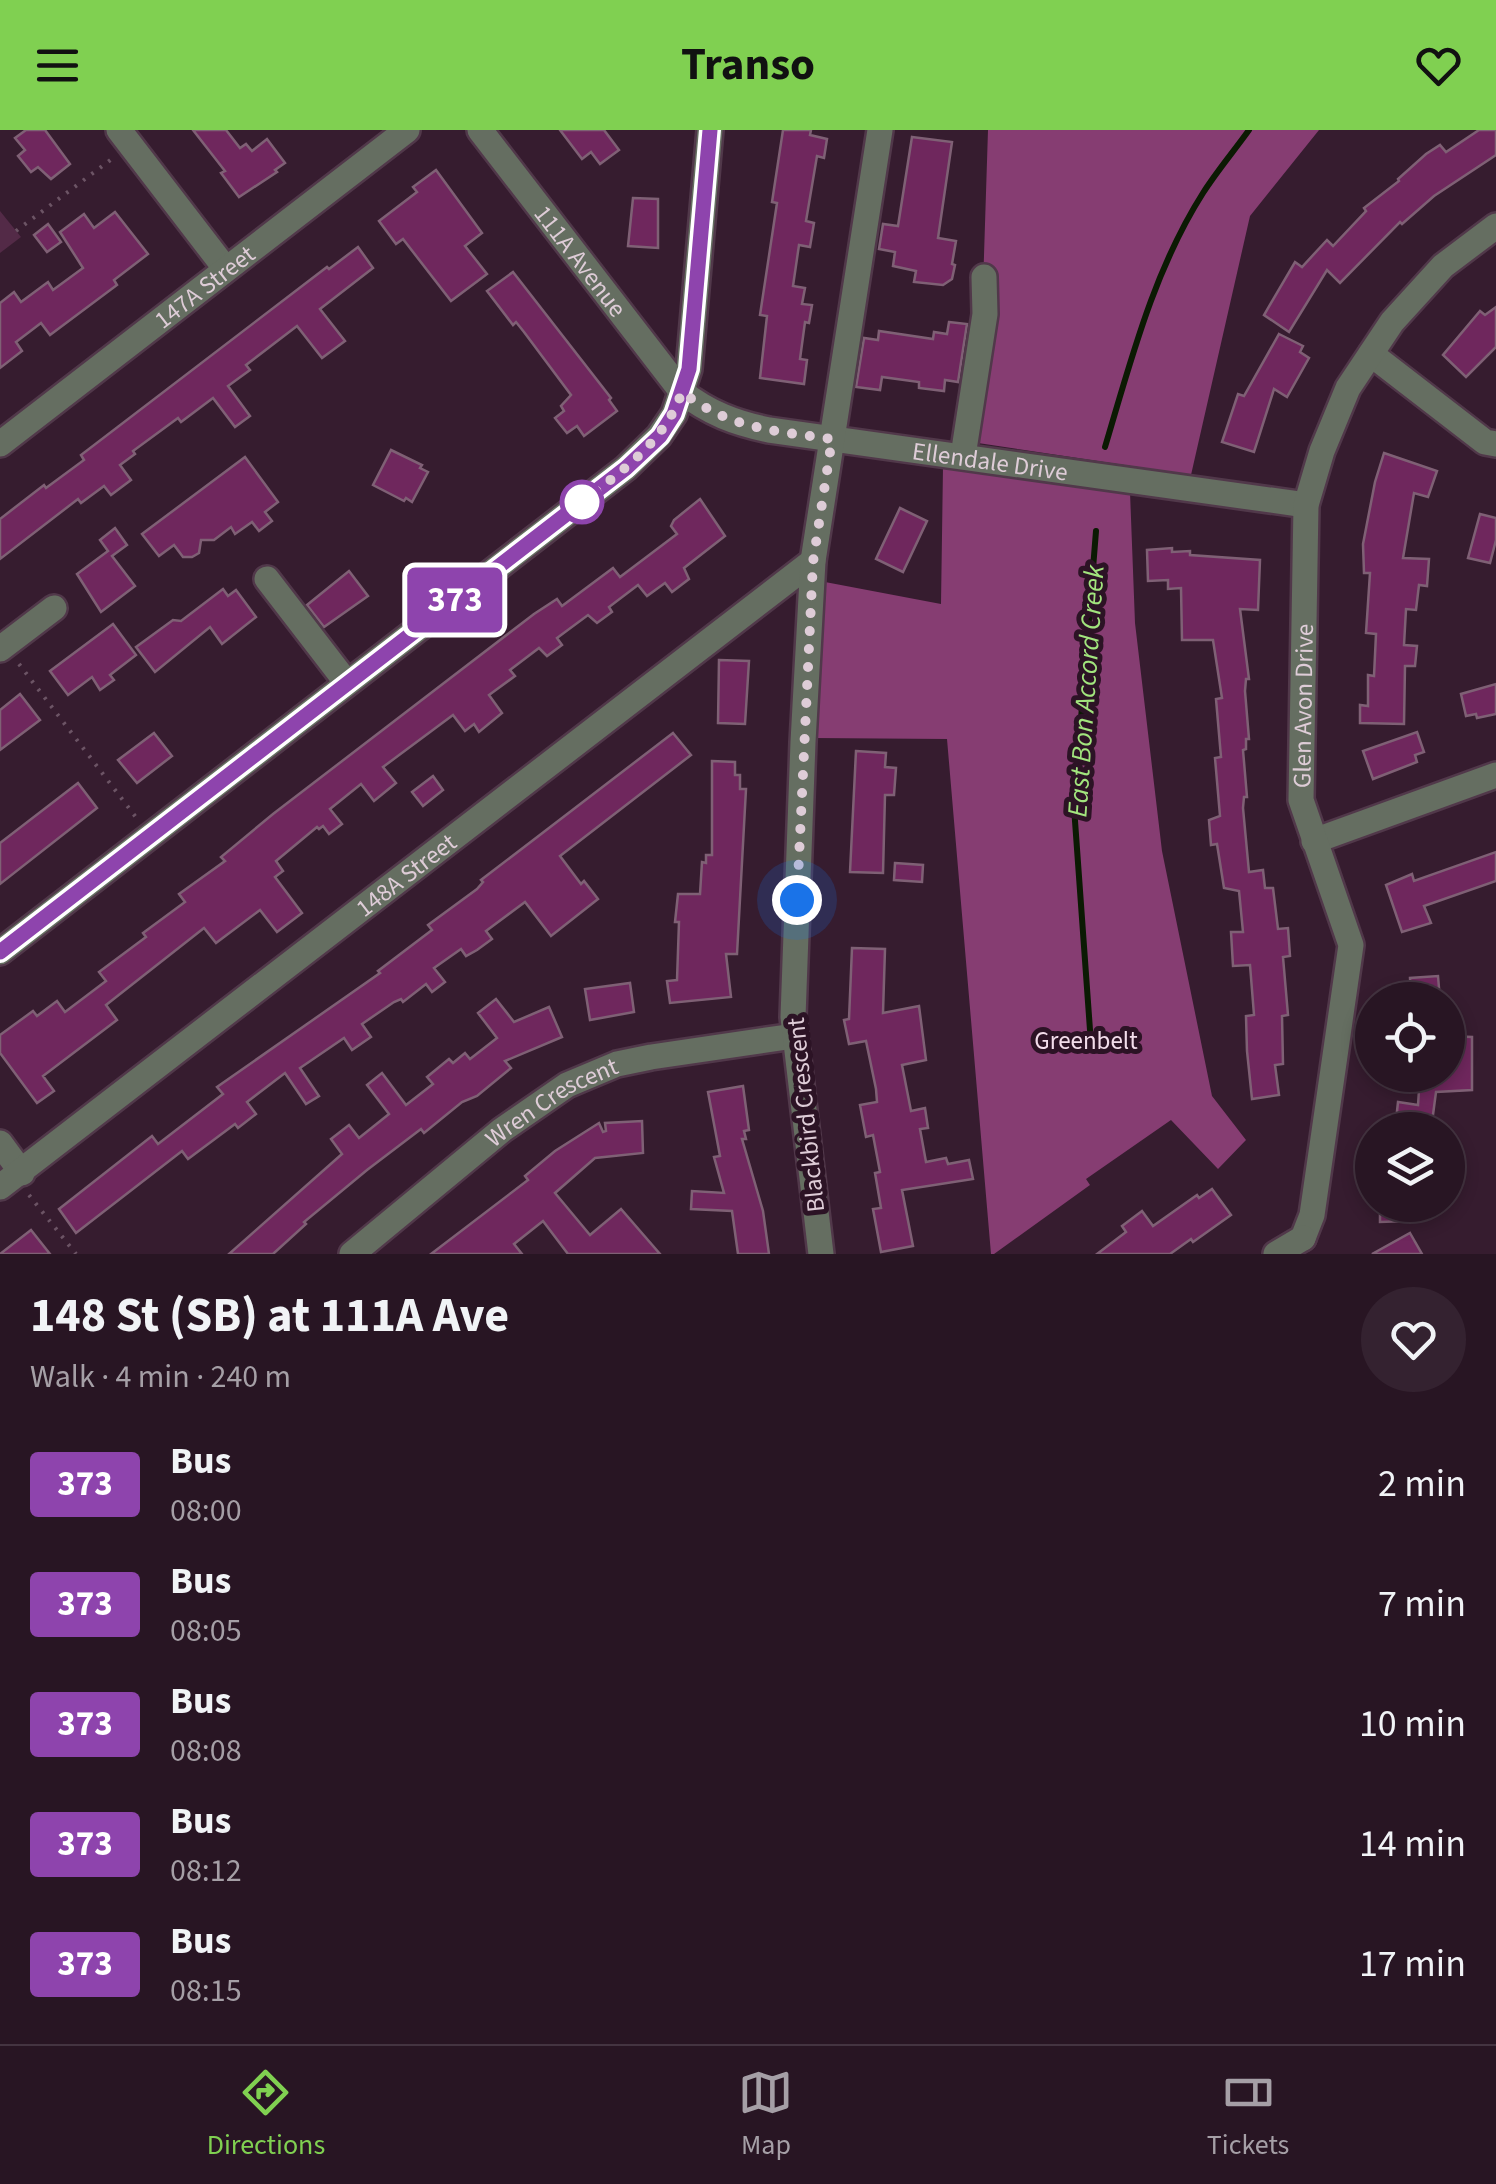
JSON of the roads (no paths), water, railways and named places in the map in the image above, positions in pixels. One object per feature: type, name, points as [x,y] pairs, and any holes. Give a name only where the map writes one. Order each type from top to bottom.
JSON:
[{"type":"street","name":"147A Street","points":[[0,444],[407,130]]},
{"type":"street","name":"111A Avenue","points":[[480,130],[682,392]]},
{"type":"street","points":[[0,952],[626,468],[660,436],[674,414],[689,369],[710,130]]},
{"type":"street","name":"Blackbird Crescent","points":[[822,1254],[794,1036],[803,742],[813,562],[880,130]]},
{"type":"street","points":[[120,141],[225,268]]},
{"type":"street","name":"Glen Avon Drive","points":[[1309,1246],[1351,944],[1300,800],[1306,505],[1322,451],[1348,388],[1392,322],[1443,266],[1496,226]]},
{"type":"street","points":[[963,456],[986,314],[984,277]]},
{"type":"street","points":[[1371,354],[1486,442],[1496,444]]},
{"type":"street","name":"Ellendale Drive","points":[[682,392],[731,422],[1306,505]]},
{"type":"street","name":"148A Street","points":[[15,1183],[813,562]]},
{"type":"street","points":[[268,579],[348,683]]},
{"type":"street","points":[[0,648],[54,608]]},
{"type":"street","points":[[1314,841],[1496,776]]},
{"type":"street","name":"Wren Crescent","points":[[352,1254],[502,1130],[567,1085],[617,1064],[650,1056],[794,1036]]},
{"type":"street","points":[[0,1144],[15,1183]]},
{"type":"street","points":[[1276,1254],[1309,1246]]},
{"type":"waterway","name":"East Bon Accord Creek","points":[[1105,447],[1145,316],[1171,253],[1203,193],[1249,130]]},
{"type":"waterway","name":"East Bon Accord Creek","points":[[1090,1030],[1074,807],[1096,531]]},
{"type":"park label","name":"Greenbelt","points":[[1086,1040]]}]
